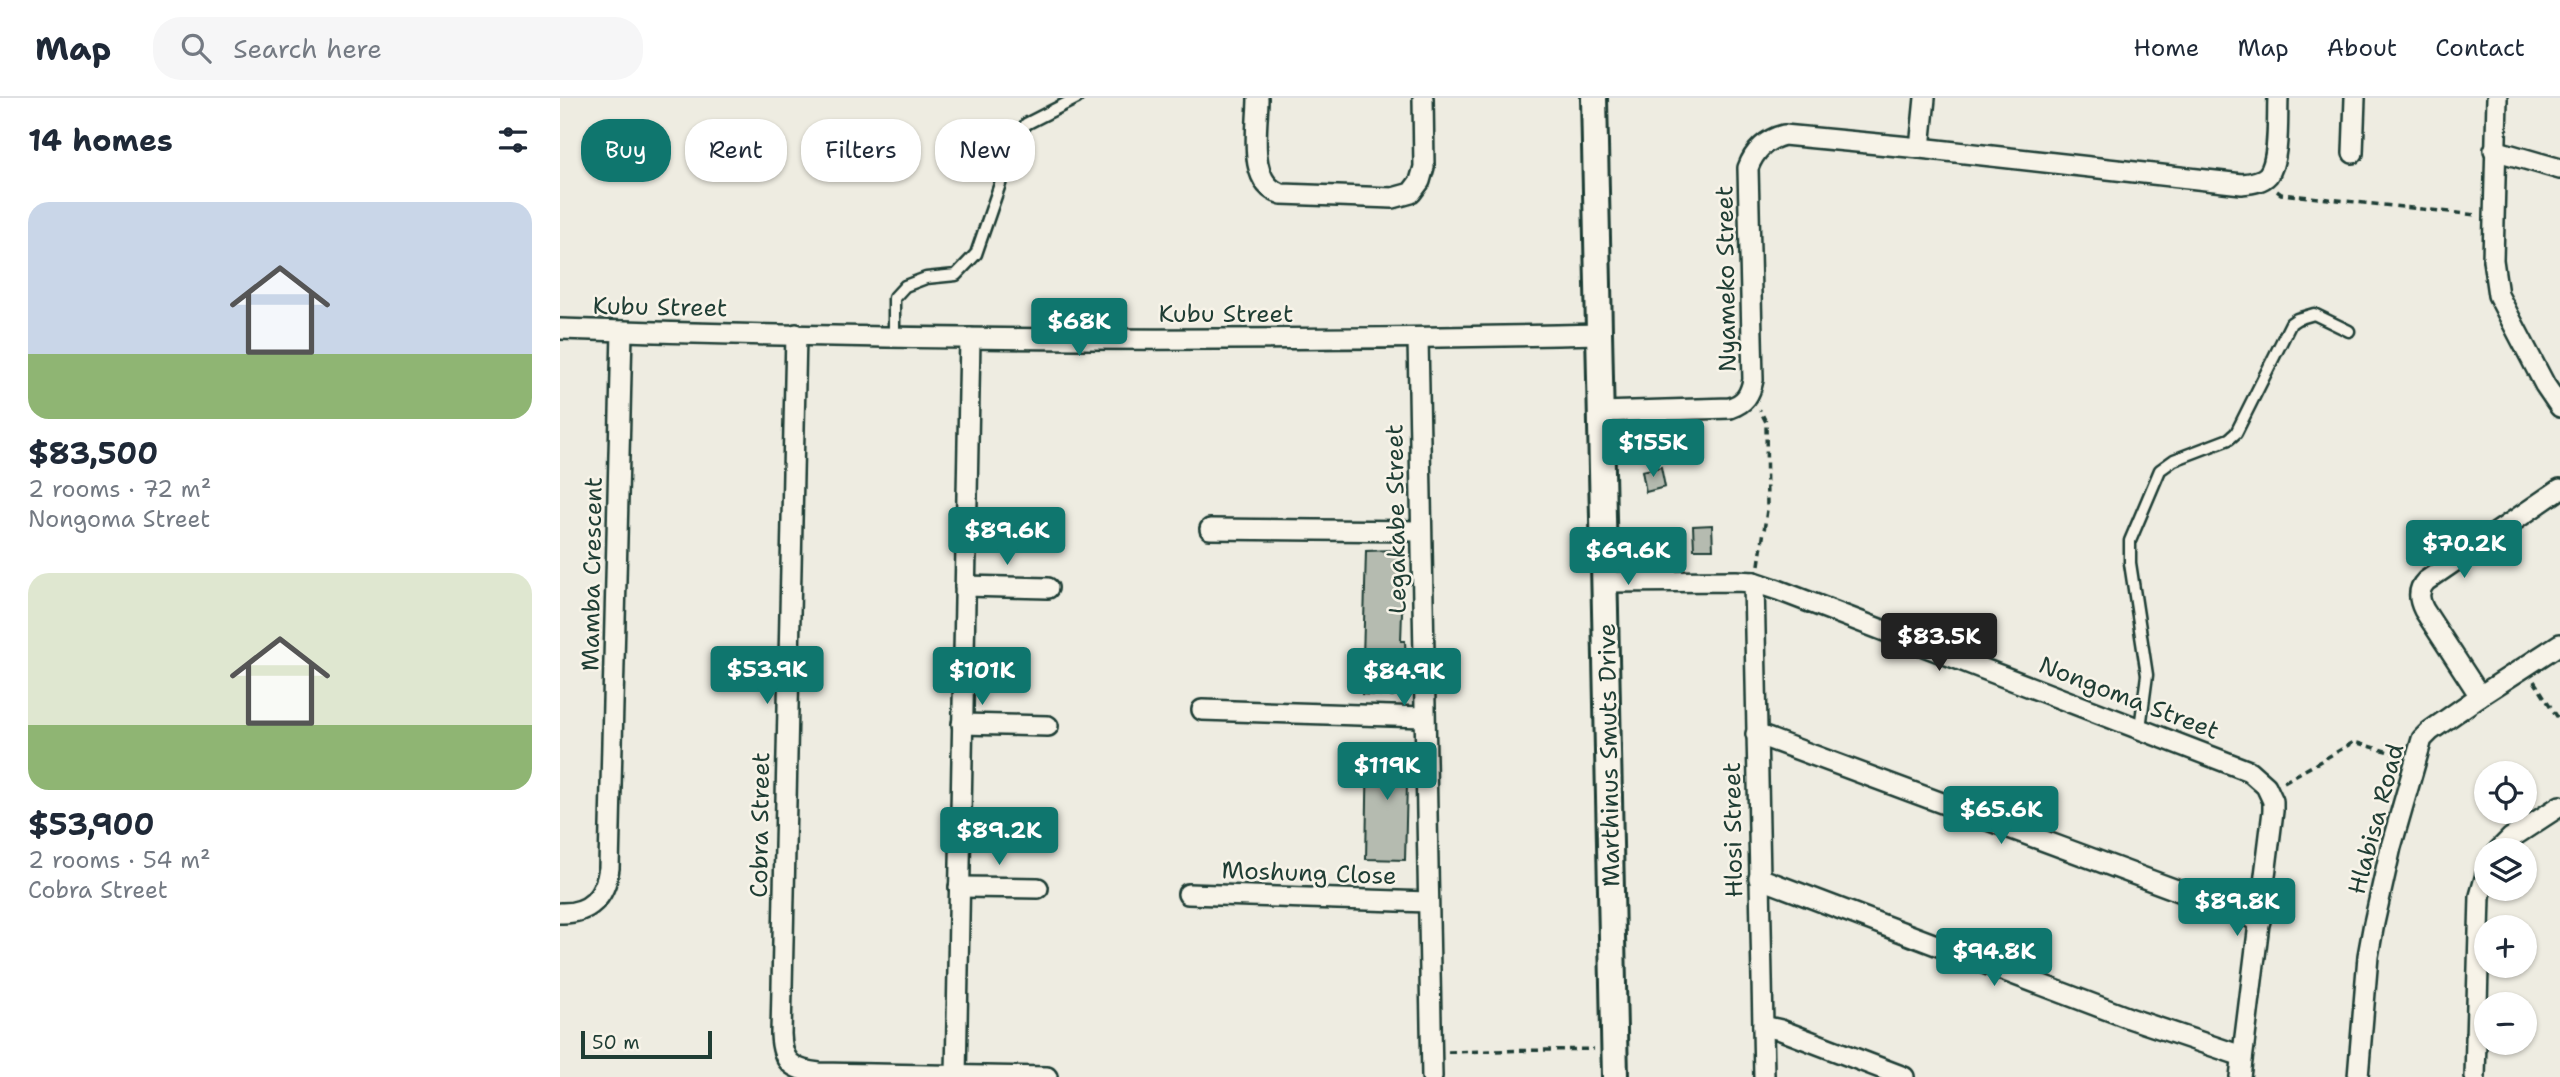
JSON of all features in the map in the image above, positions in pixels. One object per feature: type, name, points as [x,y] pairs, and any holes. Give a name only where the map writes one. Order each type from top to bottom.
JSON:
[{"type":"street","points":[[1258,98],[1258,163],[1263,181],[1270,189],[1282,194],[1392,198],[1411,193],[1420,181],[1424,167],[1423,98]]},
{"type":"street","name":"Marthinus Smuts Drive","points":[[1594,98],[1615,1077]]},
{"type":"street","points":[[1920,148],[1925,98]]},
{"type":"street","points":[[2263,178],[2274,159],[2278,98]]},
{"type":"street","points":[[2353,153],[2355,98]]},
{"type":"street","points":[[2497,98],[2493,217],[2493,260],[2497,295],[2544,385],[2560,407]]},
{"type":"street","name":"Nyameko Street","points":[[1601,412],[1730,408],[1739,405],[1750,393],[1753,380],[1748,168],[1753,157],[1767,142],[1784,135],[2242,184],[2263,178]]},
{"type":"street","points":[[2494,150],[2560,169]]},
{"type":"street","name":"Kubu Street","points":[[560,329],[970,338],[1418,338],[1599,334]]},
{"type":"street","name":"Mamba Crescent","points":[[560,913],[577,912],[594,904],[604,890],[609,868],[622,331]]},
{"type":"street","name":"Cobra Street","points":[[796,334],[781,1034],[783,1052],[789,1062],[802,1070],[829,1075]]},
{"type":"street","points":[[956,1076],[970,338]]},
{"type":"street","name":"Legakabe Street","points":[[1418,338],[1432,1077]]},
{"type":"street","points":[[2480,696],[2424,610],[2421,588],[2426,581],[2560,489]]},
{"type":"street","points":[[1210,529],[1420,531]]},
{"type":"street","name":"Nongoma Street","points":[[1605,582],[1755,583],[2249,771],[2260,778],[2269,791]]},
{"type":"street","name":"Hlosi Street","points":[[1755,583],[1764,1077]]},
{"type":"street","points":[[965,586],[1048,588]]},
{"type":"street","name":"Hlabisa Road","points":[[2358,1077],[2370,943],[2391,847],[2421,743],[2427,733],[2560,644]]},
{"type":"street","points":[[1202,710],[1424,717]]},
{"type":"street","points":[[962,724],[1048,726]]},
{"type":"street","points":[[1756,734],[2260,921]]},
{"type":"street","points":[[2240,1077],[2273,811],[2273,800],[2269,791]]},
{"type":"street","points":[[2511,838],[2560,806]]},
{"type":"street","points":[[1759,878],[2129,1018],[2242,1056]]},
{"type":"street","points":[[958,887],[1038,888]]},
{"type":"street","name":"Moshung Close","points":[[1188,894],[1429,902]]},
{"type":"street","points":[[2475,1077],[2480,901]]},
{"type":"street","points":[[1763,1026],[1782,1030],[1904,1077]]},
{"type":"street","points":[[829,1075],[1047,1077]]},
{"type":"lane","points":[[894,336],[894,298],[905,286],[926,278],[956,275],[976,254],[1010,152],[1026,124],[1077,98]]},
{"type":"lane","points":[[2140,728],[2147,675],[2129,546],[2160,470],[2174,460],[2229,439],[2236,433],[2291,323],[2314,314],[2349,331]]},
{"type":"path","points":[[2263,178],[2281,194],[2493,217]]},
{"type":"path","points":[[1750,393],[1766,422],[1767,510],[1755,583]]},
{"type":"path","points":[[2525,667],[2560,721]]},
{"type":"path","points":[[2269,791],[2354,742],[2416,759]]},
{"type":"path","points":[[1431,1052],[1615,1048]]},
{"type":"building","points":[[1661,467],[1665,487],[1646,492],[1642,471]]},
{"type":"building","points":[[1712,525],[1713,549],[1694,549],[1693,526]]},
{"type":"building","points":[[1393,550],[1404,557],[1401,641],[1405,641],[1407,682],[1393,696],[1362,694],[1366,551]]},
{"type":"building","points":[[1368,744],[1408,745],[1405,860],[1366,859]]}]
